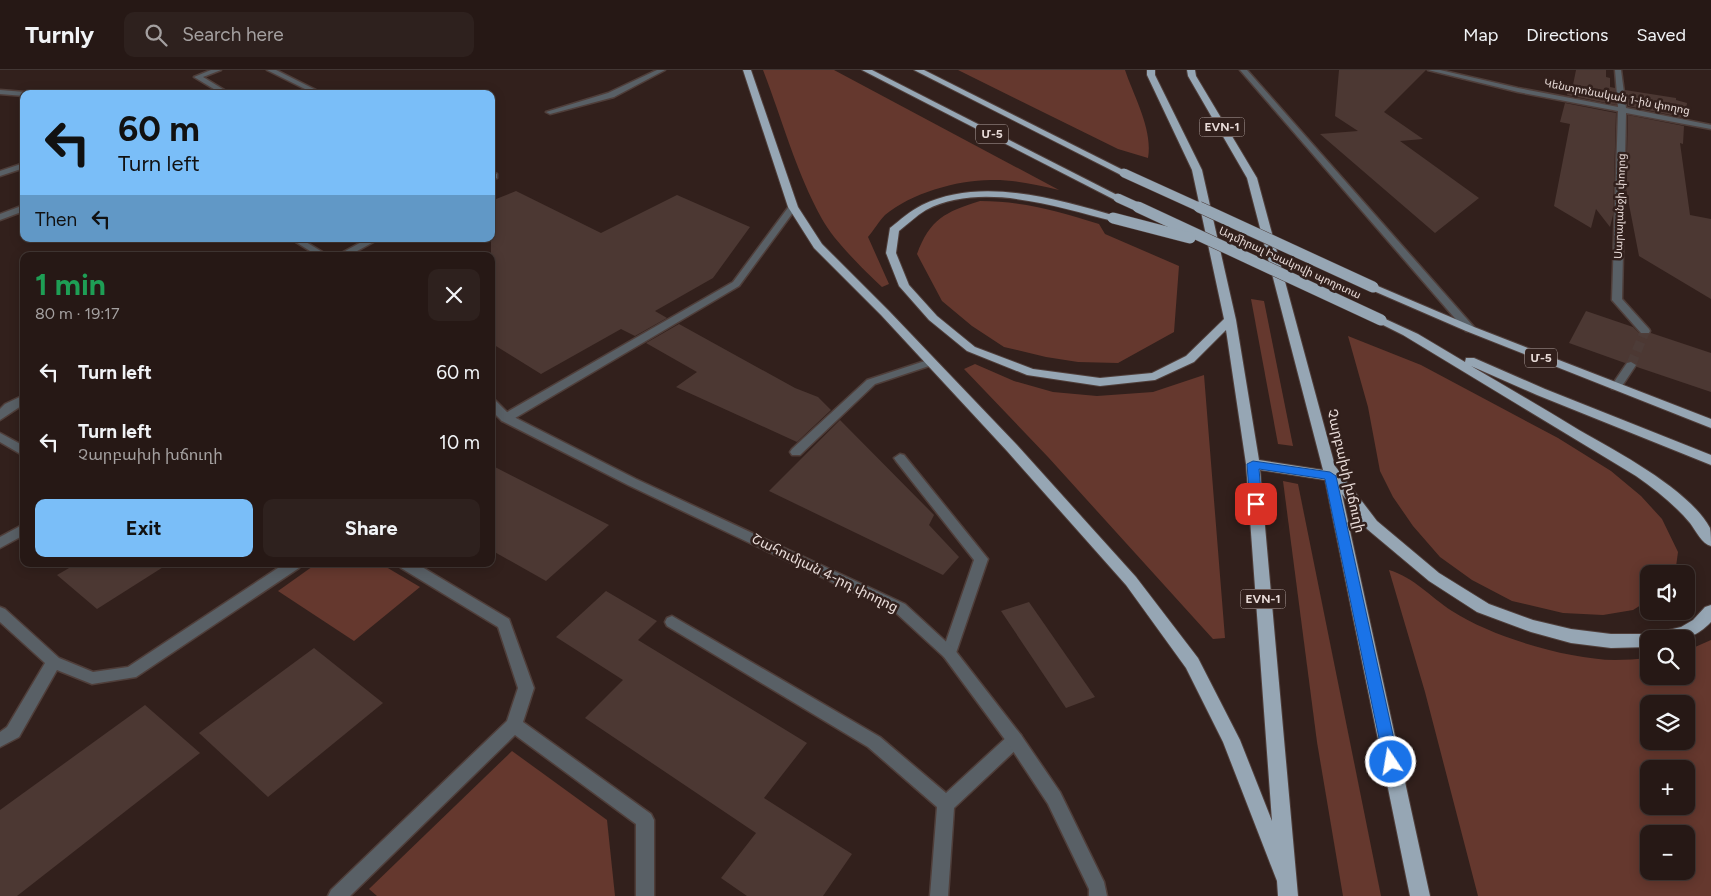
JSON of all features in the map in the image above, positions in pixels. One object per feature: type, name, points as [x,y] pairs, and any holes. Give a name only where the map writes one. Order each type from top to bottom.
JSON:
[{"type":"highway","points":[[747,70],[793,207],[818,246],[1012,448],[1131,581],[1192,663],[1231,740],[1287,888]]},
{"type":"highway","name":"Ադմիրալ Իսակովի պողոտա","points":[[866,70],[1118,198],[1407,333],[1541,392],[1711,460]]},
{"type":"highway","name":"Ադմիրալ Իսակովի պողոտա","points":[[918,70],[1124,172],[1373,287],[1470,329],[1711,424]]},
{"type":"highway","name":"EVN-1","points":[[1151,70],[1151,74],[1197,170],[1230,320],[1253,464],[1287,888]]},
{"type":"highway","name":"Չարբախի խճուղի","points":[[1193,72],[1252,178],[1330,472],[1420,896]]},
{"type":"highway","points":[[1226,248],[1045,199],[1015,194],[989,194],[965,197],[927,206],[894,230],[891,253],[904,286],[933,318],[971,349],[1031,372],[1100,382],[1155,376],[1190,359],[1230,320]]},
{"type":"highway","points":[[1407,333],[1612,454],[1663,487],[1693,516],[1711,541]]},
{"type":"highway","points":[[1253,464],[1330,472],[1372,525],[1434,576],[1483,608],[1531,626],[1571,636],[1611,641],[1640,640]]},
{"type":"highway","points":[[1690,630],[1701,623],[1711,611]]},
{"type":"street","points":[[218,70],[197,77],[221,90]]},
{"type":"street","points":[[270,70],[312,90]]},
{"type":"street","points":[[550,112],[611,95],[662,70]]},
{"type":"street","points":[[1243,70],[1470,329]]},
{"type":"street","name":"Կենտրոնական 1-ին փողոց","points":[[1431,70],[1509,88],[1711,127]]},
{"type":"street","name":"Սարալանջի փողոց","points":[[1618,70],[1622,109],[1618,300],[1645,331]]},
{"type":"street","points":[[0,92],[20,94]]},
{"type":"street","points":[[0,174],[20,166]]},
{"type":"street","points":[[506,418],[736,284],[793,207]]},
{"type":"street","points":[[0,217],[20,210]]},
{"type":"street","points":[[300,242],[317,252]]},
{"type":"street","points":[[349,252],[368,242]]},
{"type":"street","points":[[796,452],[871,382],[931,362]]},
{"type":"street","points":[[1616,388],[1631,365]]},
{"type":"street","points":[[0,416],[9,407],[20,401]]},
{"type":"street","name":"Շահումյան 4-րդ փողոց","points":[[495,407],[506,418],[632,482],[900,608],[949,653],[1015,740],[1054,798],[1098,888],[1098,896]]},
{"type":"street","points":[[0,437],[20,450]]},
{"type":"street","points":[[900,458],[981,559],[949,653]]},
{"type":"street","points":[[0,543],[20,531]]},
{"type":"street","points":[[0,613],[54,662],[92,678],[131,673],[290,567]]},
{"type":"street","points":[[337,896],[514,725],[526,688],[504,623],[411,567]]},
{"type":"street","points":[[672,622],[874,742],[946,804]]},
{"type":"street","points":[[0,740],[13,732],[54,662]]},
{"type":"street","points":[[514,725],[644,820],[646,896]]},
{"type":"street","points":[[939,896],[946,804],[1015,740]]},
{"type":"shaded area","points":[[763,70],[834,70],[1059,190],[1019,182],[981,180],[936,189],[908,200],[885,215],[868,237],[889,284],[882,287],[841,245],[822,219],[804,183]]},
{"type":"shaded area","points":[[958,70],[1125,70],[1142,113],[1148,136],[1148,158],[1118,149]]},
{"type":"shaded area","points":[[980,201],[996,201],[1040,208],[1099,224],[1105,234],[1179,266],[1174,332],[1118,363],[1078,362],[1004,347],[972,326],[942,301],[917,254],[927,232],[940,218],[957,209]]},
{"type":"shaded area","points":[[1251,299],[1264,301],[1293,446],[1278,444]]},
{"type":"shaded area","points":[[1348,336],[1421,365],[1558,438],[1611,471],[1641,496],[1662,519],[1678,552],[1676,565],[1640,565],[1640,606],[1633,610],[1603,615],[1563,613],[1512,601],[1472,580],[1440,557],[1413,526],[1393,497],[1380,471],[1368,407]]},
{"type":"shaded area","points":[[975,364],[1014,381],[1053,392],[1097,396],[1153,392],[1204,375],[1225,638],[1213,639],[1048,457],[964,369]]},
{"type":"shaded area","points":[[1283,481],[1298,484],[1381,896],[1343,896],[1317,742]]},
{"type":"shaded area","points":[[312,567],[386,567],[420,587],[354,641],[278,591]]},
{"type":"shaded area","points":[[1389,570],[1407,578],[1469,621],[1508,638],[1575,656],[1615,660],[1640,659],[1640,685],[1695,685],[1695,647],[1711,640],[1711,896],[1478,896],[1425,692]]},
{"type":"shaded area","points":[[512,751],[607,820],[615,896],[377,896],[369,889]]},
{"type":"building","points":[[1339,70],[1426,70],[1384,112],[1423,139],[1400,141],[1479,198],[1435,233],[1320,134],[1358,131],[1335,116]]},
{"type":"building","points":[[1576,70],[1606,70],[1606,77],[1610,78],[1610,87],[1615,88],[1616,105],[1567,95],[1570,85],[1573,85]]},
{"type":"building","points":[[1625,90],[1676,98],[1676,100],[1687,103],[1685,118],[1628,106]]},
{"type":"building","points":[[1565,103],[1616,113],[1613,215],[1610,227],[1596,209],[1591,228],[1554,206],[1570,124],[1560,122]]},
{"type":"building","points":[[1628,115],[1684,126],[1683,144],[1680,143],[1690,215],[1711,219],[1711,299],[1639,256],[1626,189]]},
{"type":"building","points":[[516,191],[601,233],[677,195],[750,227],[713,278],[655,311],[667,318],[635,336],[621,329],[541,374],[495,345],[495,252],[491,252],[491,242],[495,242],[495,199]]},
{"type":"building","points":[[1586,311],[1633,327],[1641,335],[1651,333],[1711,353],[1711,392],[1637,367],[1637,363],[1632,360],[1625,363],[1569,343]]},
{"type":"building","points":[[679,324],[795,388],[818,397],[831,410],[797,442],[676,387],[697,372],[646,343]]},
{"type":"building","points":[[840,420],[934,515],[929,525],[959,557],[943,575],[769,491]]},
{"type":"building","points":[[495,467],[609,525],[546,581],[495,552]]},
{"type":"building","points":[[71,567],[163,567],[97,609],[57,575]]},
{"type":"building","points":[[606,591],[657,621],[638,640],[807,743],[764,798],[852,854],[823,896],[747,896],[721,878],[756,833],[585,718],[623,680],[556,637]]},
{"type":"building","points":[[1029,602],[1095,697],[1066,708],[1001,611]]},
{"type":"building","points":[[314,648],[383,703],[268,797],[199,733]]},
{"type":"building","points":[[145,705],[200,753],[17,896],[0,896],[0,810]]},
{"type":"tunnel","points":[[1631,365],[1645,331]]},
{"type":"route","points":[[1256,504],[1253,464],[1330,476],[1391,762]]}]
